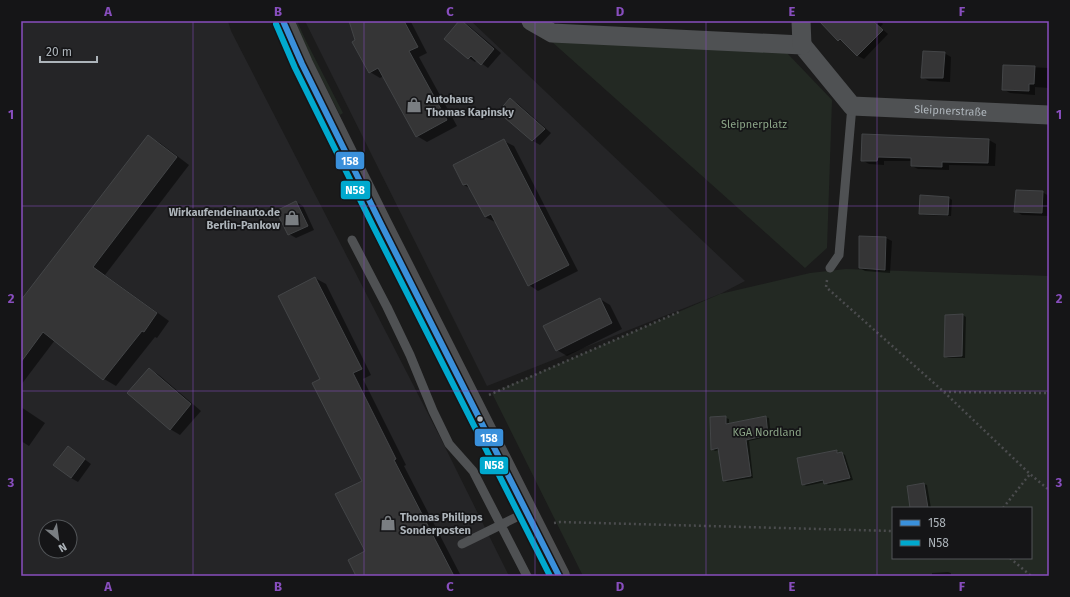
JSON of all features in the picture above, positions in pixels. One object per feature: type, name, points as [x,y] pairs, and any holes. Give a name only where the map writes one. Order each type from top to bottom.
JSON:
[{"type":"main road","points":[[283,21],[305,70],[559,576]]},
{"type":"street","points":[[531,21],[552,33],[802,45]]},
{"type":"street","points":[[801,21],[802,45],[852,106]]},
{"type":"street","name":"Sleipnerstraße","points":[[852,106],[1049,115]]},
{"type":"lane","points":[[830,268],[839,255],[852,106]]},
{"type":"lane","points":[[352,240],[410,355],[433,411],[449,444],[473,470],[527,576]]},
{"type":"lane","points":[[462,544],[501,525],[531,520]]},
{"type":"path","points":[[830,268],[826,287],[944,392],[1030,474],[1049,490]]},
{"type":"path","points":[[472,402],[681,311]]},
{"type":"path","points":[[944,392],[1049,393]]},
{"type":"path","points":[[1004,507],[1030,474]]},
{"type":"path","points":[[531,520],[892,532]]},
{"type":"path","points":[[1011,559],[1031,576]]},
{"type":"shaded area","points":[[21,21],[228,21],[231,31],[442,441],[509,576],[21,576]]},
{"type":"shaded area","points":[[305,21],[471,21],[745,281],[720,294],[487,386]]},
{"type":"green space","points":[[292,21],[297,21],[343,113],[340,115]]},
{"type":"green space","name":"Sleipnerplatz","points":[[551,41],[786,52],[832,100],[827,248],[805,268]]},
{"type":"green space","name":"KGA Nordland","points":[[846,269],[1049,276],[1049,576],[583,576],[492,393],[720,294],[810,273]]},
{"type":"building","points":[[349,21],[404,21],[418,47],[409,51],[447,120],[416,137],[378,68],[369,73],[352,42],[355,40]]},
{"type":"building","points":[[459,21],[462,21],[494,49],[481,65],[471,56],[468,59],[444,39]]},
{"type":"building","points":[[819,21],[873,21],[883,30],[857,56],[840,39],[838,41]]},
{"type":"building","points":[[923,51],[945,52],[943,78],[921,78]]},
{"type":"building","points":[[1003,65],[1035,66],[1034,84],[1029,84],[1029,91],[1002,90]]},
{"type":"building","points":[[510,98],[545,129],[532,141],[498,112]]},
{"type":"building","points":[[862,134],[989,139],[988,163],[942,162],[942,167],[911,166],[911,158],[878,157],[877,161],[861,161]]},
{"type":"building","points":[[148,135],[177,157],[93,267],[157,313],[144,332],[142,331],[103,380],[43,332],[21,362],[21,300]]},
{"type":"building","points":[[504,139],[569,265],[528,286],[491,214],[485,217],[467,184],[463,185],[453,165]]},
{"type":"building","points":[[1016,190],[1043,191],[1042,213],[1014,212]]},
{"type":"building","points":[[920,195],[949,197],[948,215],[919,214]]},
{"type":"building","name":"Wirkaufendeinauto.de Berlin-Pankow","points":[[296,201],[308,226],[288,235],[276,211]]},
{"type":"building","points":[[859,236],[886,237],[885,270],[859,268]]},
{"type":"building","points":[[315,277],[362,369],[353,373],[396,459],[394,460],[454,576],[356,576],[348,560],[365,551],[335,494],[362,481],[312,383],[320,379],[278,296]]},
{"type":"building","points":[[600,298],[612,323],[556,351],[543,326]]},
{"type":"building","points":[[963,314],[962,356],[944,357],[945,315]]},
{"type":"building","points":[[149,368],[191,404],[170,430],[127,393]]},
{"type":"building","points":[[726,416],[726,424],[766,416],[768,435],[746,440],[751,476],[723,481],[718,448],[711,450],[710,417]]},
{"type":"building","points":[[68,446],[85,459],[71,478],[53,465]]},
{"type":"building","points":[[837,450],[837,453],[842,452],[850,478],[824,484],[823,480],[802,485],[797,458]]},
{"type":"building","points":[[924,483],[928,507],[910,507],[907,486]]},
{"type":"transit line","name":"158","points":[[283,21],[302,64],[381,224],[559,576]]},
{"type":"transit line","name":"N58","points":[[276,24],[295,68],[374,228],[550,576]]},
{"type":"place","name":"Autohaus Thomas Kapinsky","points":[[414,105]]},
{"type":"place","name":"Wirkaufendeinauto.de Berlin-Pankow","points":[[292,218]]},
{"type":"place","name":"Thomas Philipps Sonderposten","points":[[388,523]]}]
